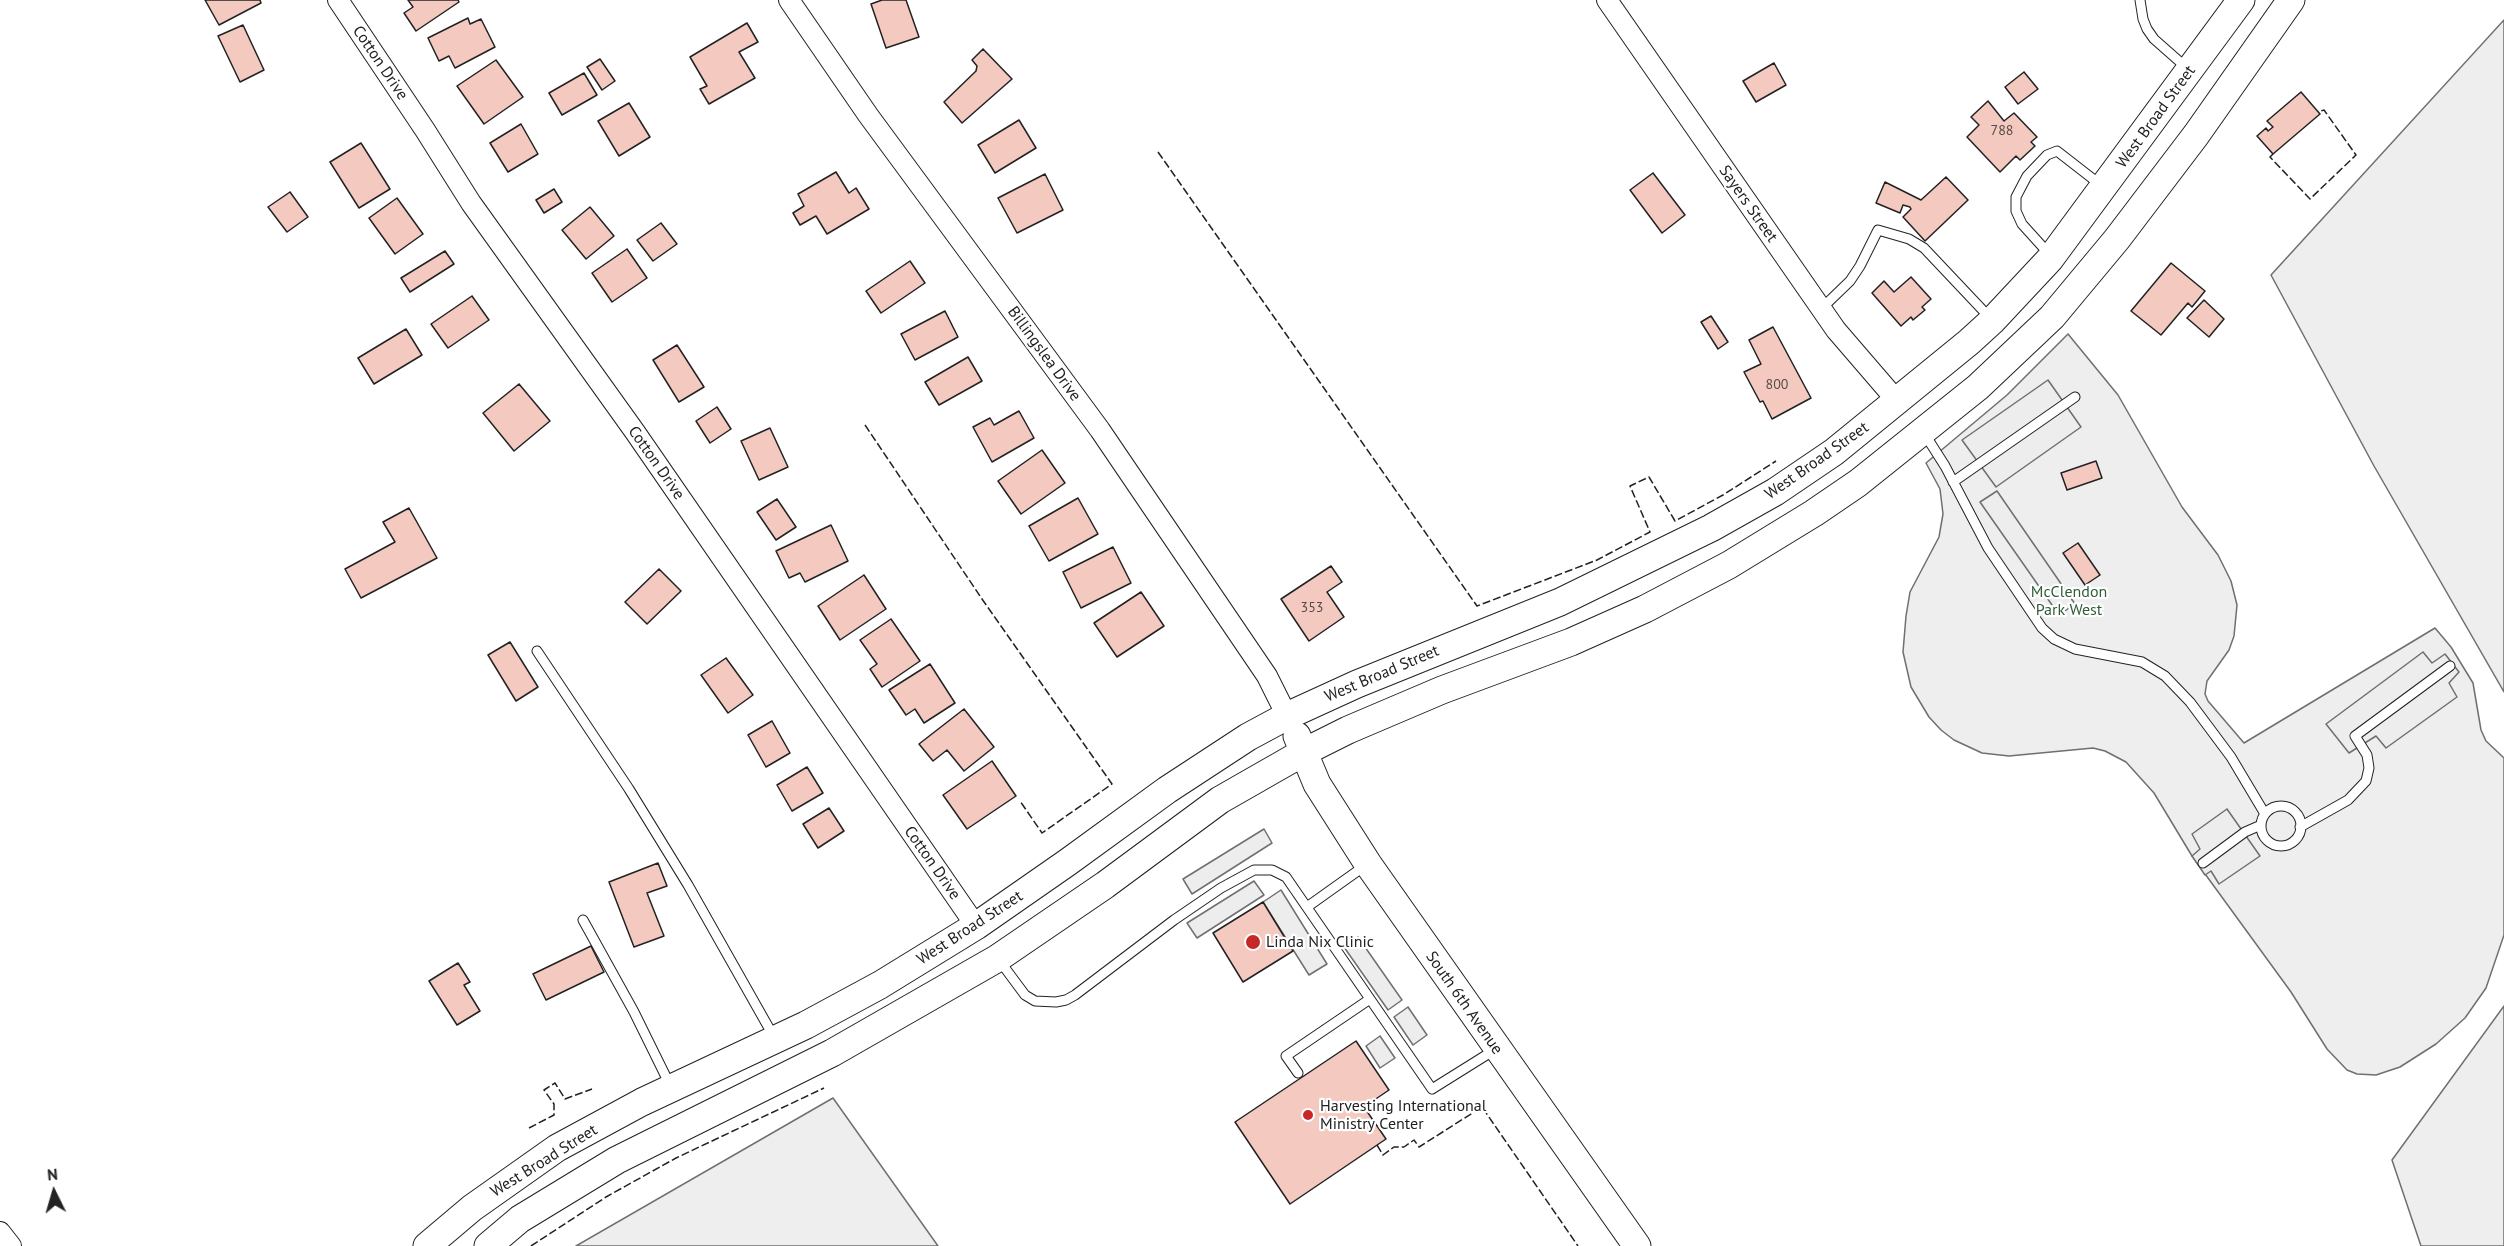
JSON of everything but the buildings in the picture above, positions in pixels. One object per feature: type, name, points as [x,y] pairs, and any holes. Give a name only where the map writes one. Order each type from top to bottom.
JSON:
[{"type":"main road","name":"West Broad Street","points":[[427,1246],[472,1208],[557,1148],[672,1088],[806,1025],[880,985],[976,926],[1201,767],[1287,716],[1412,661],[1560,602],[1711,528],[1775,492],[1834,452],[1898,402],[1992,321],[2052,256],[2241,0]]},
{"type":"main road","points":[[491,1243],[519,1219],[617,1160],[832,1053],[998,958],[1105,885],[1220,800],[1304,752],[1348,730],[1442,690],[1571,642],[1645,609],[1729,565],[1797,524],[1858,483],[1923,432],[2016,352],[2067,300],[2117,239],[2189,144],[2290,0]]},
{"type":"main road","points":[[1898,402],[1923,432]]},
{"type":"main road","name":"South 6th Avenue","points":[[1287,716],[1317,783],[1368,864],[1496,1049],[1637,1246]]},
{"type":"main road","points":[[976,926],[998,958]]},
{"type":"street","name":"Cotton Drive","points":[[338,0],[471,203],[635,432],[976,926]]},
{"type":"street","name":"Billingslea Drive","points":[[789,0],[867,115],[1100,430],[1267,676],[1287,716]]},
{"type":"street","name":"Sayers Street","points":[[1606,0],[1821,309],[1850,348],[1898,402]]},
{"type":"street","points":[[0,1232],[11,1246]]},
{"type":"lane","points":[[2140,0],[2143,19],[2154,39],[2190,70]]},
{"type":"lane","points":[[2052,256],[2022,224],[2016,211],[2016,197],[2028,176],[2048,155],[2057,151],[2104,188]]},
{"type":"lane","points":[[1821,309],[1850,281],[1878,230],[1910,239],[1924,248],[1992,321]]},
{"type":"lane","points":[[1953,482],[2074,397]]},
{"type":"lane","points":[[1923,432],[1988,548],[2042,628],[2054,639],[2075,649],[2135,660],[2165,675],[2208,725],[2237,766],[2265,814]]},
{"type":"lane","points":[[537,651],[682,876],[776,1040]]},
{"type":"lane","points":[[2300,827],[2348,800],[2366,781],[2369,768],[2367,755],[2355,736],[2450,666]]},
{"type":"lane","points":[[2286,807],[2298,816],[2300,827],[2297,838],[2291,844],[2276,846],[2263,836],[2261,825],[2265,814],[2271,809],[2286,807]]},
{"type":"lane","points":[[2203,863],[2245,832],[2261,825]]},
{"type":"lane","points":[[1307,907],[1368,864]]},
{"type":"lane","points":[[998,958],[1025,995],[1035,1000],[1056,1002],[1075,995],[1198,903],[1254,870],[1272,870],[1286,877],[1432,1089],[1496,1049]]},
{"type":"lane","points":[[583,920],[634,1012],[672,1088]]},
{"type":"lane","points":[[1298,1073],[1286,1056],[1370,999]]},
{"type":"green space","points":[[2504,20],[2504,692],[2374,466],[2271,275]]},
{"type":"green space","name":"McClendon Park West","points":[[2068,334],[2118,395],[2182,507],[2218,555],[2231,581],[2237,605],[2234,636],[2229,650],[2207,681],[2205,694],[2208,701],[2244,743],[2435,628],[2451,647],[2473,683],[2481,730],[2486,741],[2504,758],[2504,935],[2486,988],[2465,1018],[2436,1044],[2400,1067],[2376,1075],[2357,1074],[2347,1070],[2327,1049],[2291,992],[2192,856],[2154,793],[2126,762],[2105,751],[2093,748],[2009,756],[1982,753],[1954,740],[1941,730],[1929,717],[1911,687],[1903,652],[1910,592],[1939,537],[1943,514],[1940,489],[1926,463],[2007,395]]},
{"type":"green space","points":[[2504,1006],[2504,1246],[2421,1246],[2392,1160]]},
{"type":"green space","points":[[833,1098],[938,1246],[576,1246]]},
{"type":"shaded area","points":[[2048,380],[2081,427],[1996,487],[1962,440]]},
{"type":"shaded area","points":[[1997,491],[2075,604],[2059,615],[1980,502]]},
{"type":"shaded area","points":[[2423,652],[2432,663],[2445,654],[2459,672],[2449,683],[2457,697],[2386,748],[2376,736],[2349,753],[2326,724]]},
{"type":"shaded area","points":[[2227,809],[2260,856],[2219,884],[2211,871],[2205,875],[2192,856],[2200,849],[2192,834]]},
{"type":"shaded area","points":[[1264,829],[1272,843],[1192,894],[1183,879]]},
{"type":"shaded area","points":[[1254,881],[1264,895],[1197,938],[1187,923]]},
{"type":"shaded area","points":[[1281,890],[1327,964],[1309,975],[1263,902]]},
{"type":"shaded area","points":[[1358,937],[1402,1000],[1388,1010],[1344,947]]},
{"type":"shaded area","points":[[1408,1007],[1427,1035],[1413,1045],[1394,1017]]},
{"type":"shaded area","points":[[1380,1036],[1395,1058],[1380,1068],[1366,1046]]},
{"type":"fence","points":[[2273,154],[2270,157],[2310,199],[2356,155],[2324,110],[2318,112]]},
{"type":"fence","points":[[1158,152],[1477,606],[1597,560],[1650,532],[1630,486],[1649,477],[1675,521],[1723,495],[1776,461]]},
{"type":"fence","points":[[865,425],[982,599],[1112,784],[1042,833],[1020,801]]},
{"type":"fence","points":[[529,1128],[554,1115],[554,1104],[544,1090],[555,1083],[565,1099],[592,1089]]},
{"type":"fence","points":[[531,1246],[606,1197],[676,1158],[824,1088]]},
{"type":"fence","points":[[1377,1145],[1383,1155],[1394,1147],[1404,1147],[1414,1140],[1419,1147],[1482,1107],[1578,1246]]},
{"type":"place","name":"Linda Nix Clinic","points":[[1253,942]]},
{"type":"place","name":"Harvesting International Ministry Center","points":[[1308,1115]]}]
